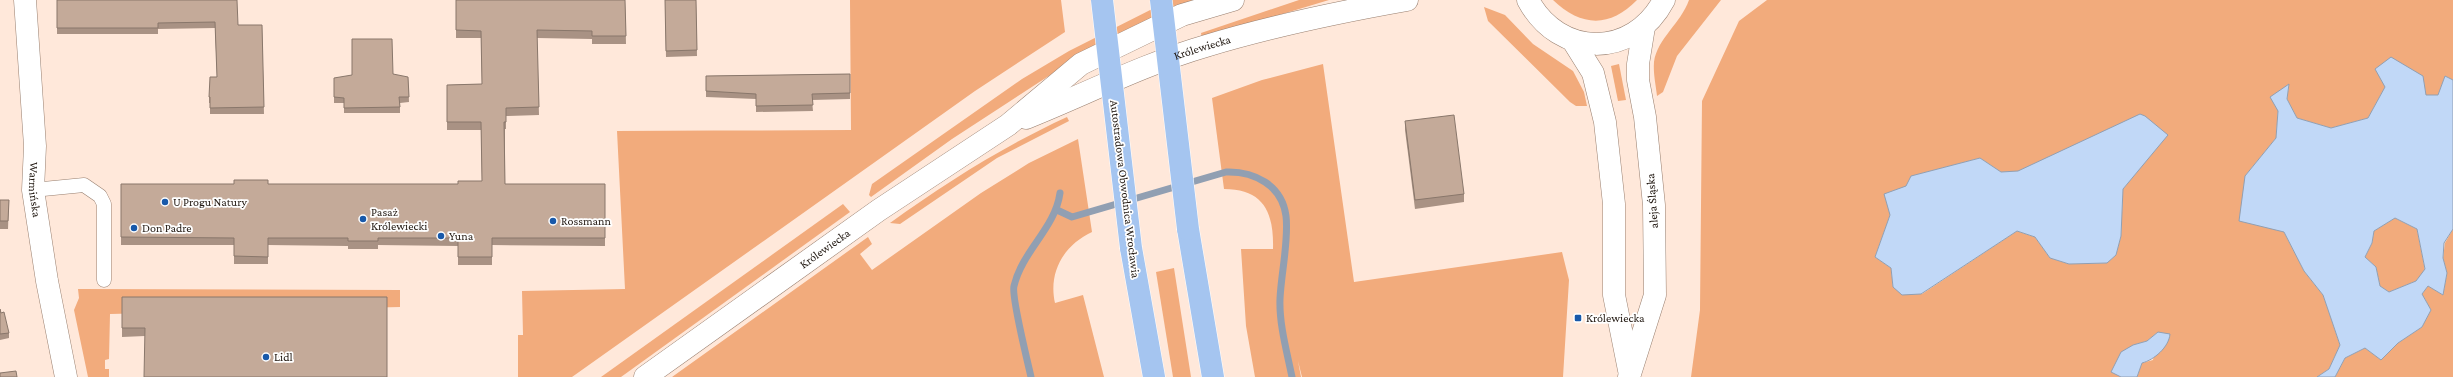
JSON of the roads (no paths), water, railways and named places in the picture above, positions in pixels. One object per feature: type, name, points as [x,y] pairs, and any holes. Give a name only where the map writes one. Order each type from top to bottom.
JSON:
[{"type":"highway","name":"Autostradowa Obwodnica Wrocławia","points":[[1102,0],[1131,248],[1154,377]]},
{"type":"highway","points":[[1161,0],[1188,229],[1213,377]]},
{"type":"street","name":"Warmińska","points":[[25,0],[35,146],[34,190],[46,274],[66,377]]},
{"type":"street","name":"Królewiecka","points":[[645,377],[879,210],[1008,125],[1081,64],[1182,16],[1233,0]]},
{"type":"street","name":"Królewiecka","points":[[1008,125],[1092,92],[1123,76],[1205,46],[1288,24],[1407,0]]},
{"type":"street","points":[[1512,0],[1532,8],[1553,31],[1573,41],[1598,44],[1616,41],[1644,27],[1658,12],[1664,0]]},
{"type":"street","name":"aleja Śląska","points":[[1629,375],[1654,295],[1654,205],[1645,117],[1638,80],[1638,64],[1644,27]]},
{"type":"street","name":"aleja Śląska","points":[[1573,41],[1593,73],[1605,122],[1614,204],[1614,295],[1629,375]]},
{"type":"lane","points":[[34,190],[84,185],[100,196],[104,204],[104,280]]},
{"type":"water","points":[[2391,57],[2423,76],[2426,95],[2438,95],[2445,76],[2453,80],[2453,229],[2444,243],[2443,258],[2447,273],[2443,295],[2428,286],[2422,294],[2431,310],[2422,327],[2398,343],[2381,360],[2365,348],[2345,358],[2335,377],[2317,377],[2329,369],[2340,345],[2323,295],[2304,271],[2284,232],[2239,221],[2245,176],[2276,138],[2278,111],[2270,97],[2289,84],[2287,99],[2297,118],[2331,128],[2368,118],[2385,87],[2375,69]],"holes":[[[2395,218],[2417,229],[2425,269],[2416,281],[2389,292],[2380,286],[2376,267],[2365,257],[2372,243],[2374,231]]]},
{"type":"water","points":[[2140,114],[2145,116],[2168,135],[2123,189],[2121,236],[2116,255],[2107,263],[2069,264],[2050,258],[2035,237],[2017,231],[1921,294],[1902,295],[1893,287],[1891,268],[1875,257],[1890,215],[1884,194],[1906,186],[1911,176],[1980,158],[2001,172],[2018,171]]},
{"type":"water","points":[[2158,332],[2170,334],[2167,344],[2156,356],[2142,363],[2137,377],[2121,377],[2111,372],[2121,352],[2133,345],[2147,341]]},
{"type":"waterway","points":[[1057,210],[1072,217],[1226,172],[1247,174],[1265,182],[1273,188],[1279,196],[1286,216],[1286,246],[1280,309],[1292,377]]},
{"type":"waterway","points":[[1031,377],[1017,315],[1014,286],[1018,273],[1024,262],[1052,218],[1060,193]]},
{"type":"place","name":"U Progu Natury","points":[[165,202]]},
{"type":"place","name":"Pasaż Królewiecki","points":[[363,219]]},
{"type":"place","name":"Rossmann","points":[[553,221]]},
{"type":"place","name":"Don Padre","points":[[134,228]]},
{"type":"place","name":"Yuna","points":[[441,236]]},
{"type":"place","name":"Królewiecka","points":[[1578,318]]},
{"type":"place","name":"Lidl","points":[[266,357]]}]
